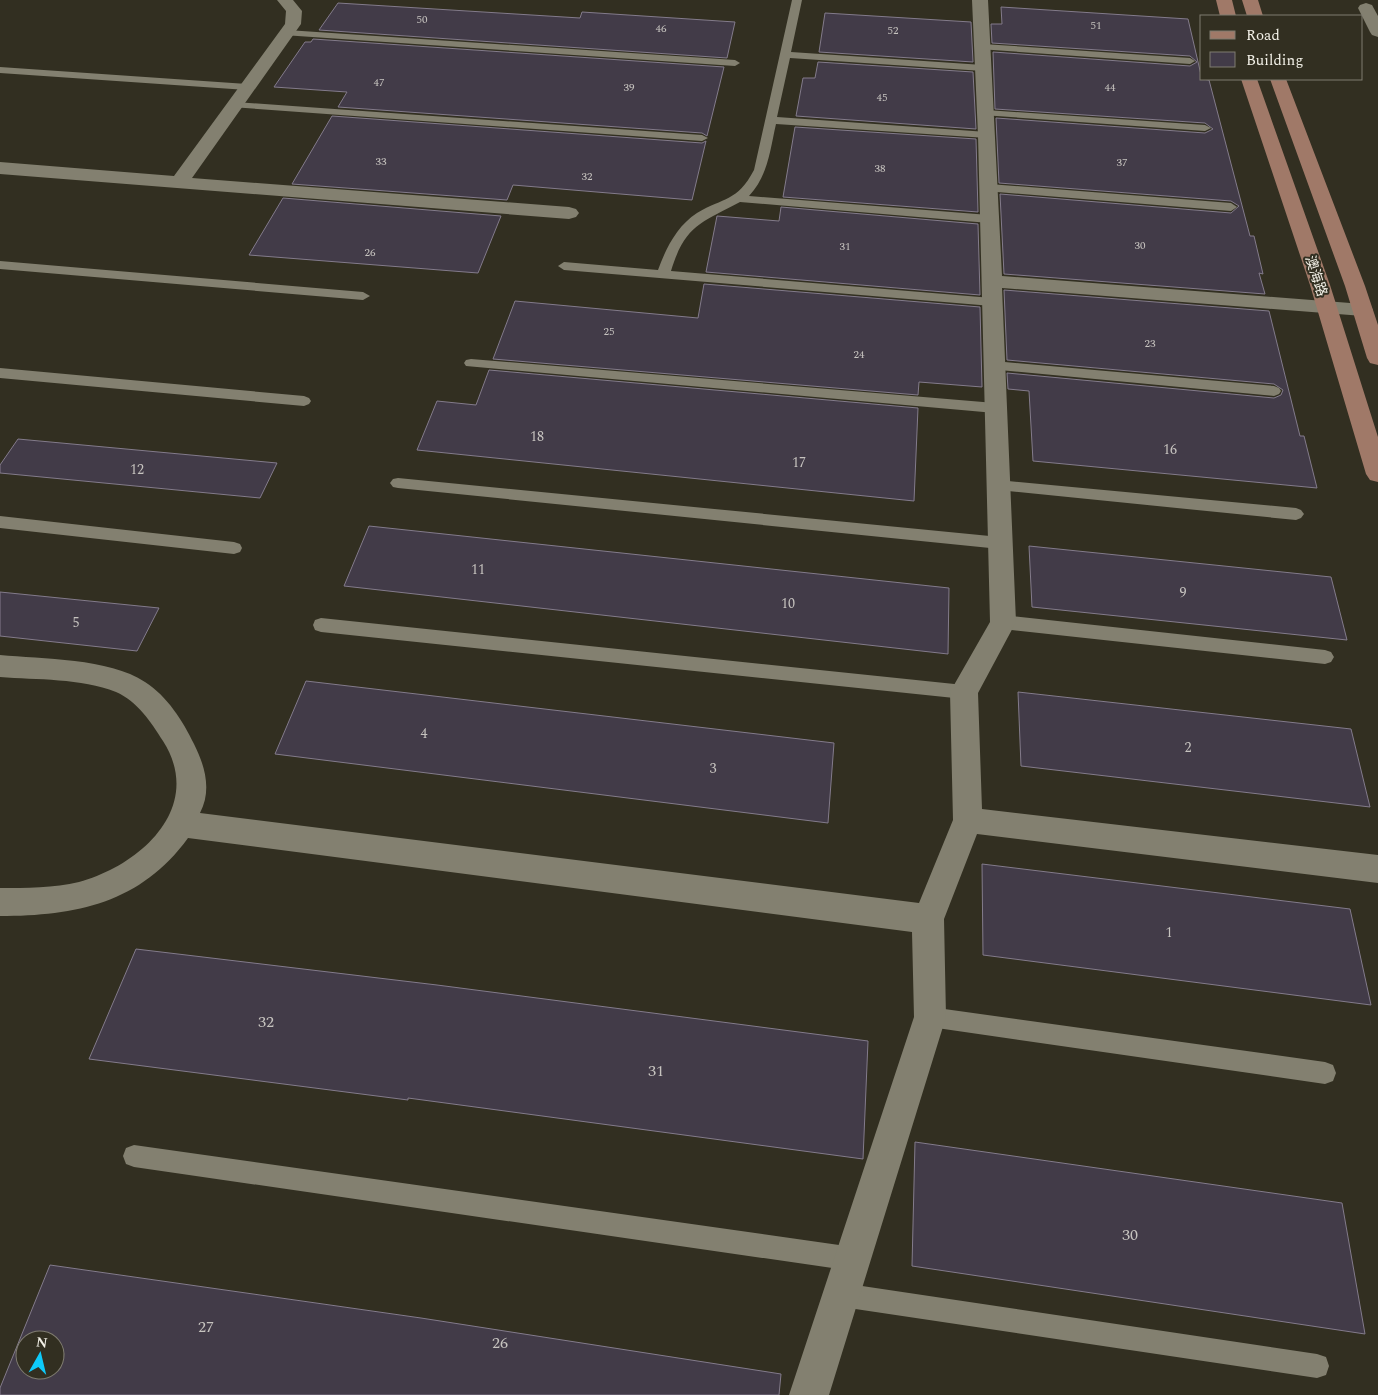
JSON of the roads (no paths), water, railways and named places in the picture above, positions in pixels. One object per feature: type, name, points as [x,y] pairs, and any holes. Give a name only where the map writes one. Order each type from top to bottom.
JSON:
[{"type":"main road","points":[[1224,0],[1228,15]]},
{"type":"main road","points":[[1250,0],[1255,15]]},
{"type":"main road","name":"澳海路","points":[[1249,80],[1327,308],[1378,474]]},
{"type":"main road","name":"澳海路","points":[[1278,80],[1363,310],[1378,358]]},
{"type":"street","points":[[179,182],[293,24],[294,11],[285,0]]},
{"type":"street","points":[[810,1395],[930,1017],[928,919],[968,820],[964,692],[1003,622],[983,58],[974,0]]},
{"type":"street","points":[[1366,8],[1378,32]]},
{"type":"street","points":[[0,168],[569,213]]},
{"type":"street","points":[[992,292],[1363,310]]},
{"type":"street","points":[[0,666],[96,676],[129,686],[156,707],[186,754],[192,789],[182,824],[153,858],[117,881],[79,896],[32,902],[0,902]]},
{"type":"street","points":[[968,820],[1378,869]]},
{"type":"street","points":[[182,824],[928,919]]},
{"type":"lane","points":[[663,275],[668,257],[677,239],[692,223],[741,199],[753,186],[760,170],[798,0]]},
{"type":"lane","points":[[286,33],[735,63]]},
{"type":"lane","points":[[785,55],[1190,61]]},
{"type":"lane","points":[[0,70],[247,88]]},
{"type":"lane","points":[[235,105],[702,138]]},
{"type":"lane","points":[[771,120],[1205,128]]},
{"type":"lane","points":[[989,188],[1231,207]]},
{"type":"lane","points":[[741,199],[989,219]]},
{"type":"lane","points":[[0,265],[363,296]]},
{"type":"lane","points":[[564,266],[663,275],[992,292]]},
{"type":"lane","points":[[471,364],[995,408]]},
{"type":"lane","points":[[994,366],[1274,391]]},
{"type":"lane","points":[[0,373],[304,401]]},
{"type":"lane","points":[[398,483],[1000,543]]},
{"type":"lane","points":[[998,485],[1296,514]]},
{"type":"lane","points":[[0,522],[234,548]]},
{"type":"lane","points":[[1003,622],[1325,657]]},
{"type":"lane","points":[[321,625],[964,692]]},
{"type":"lane","points":[[930,1017],[1325,1073]]},
{"type":"lane","points":[[134,1156],[853,1259]]},
{"type":"lane","points":[[842,1295],[1317,1366]]}]
